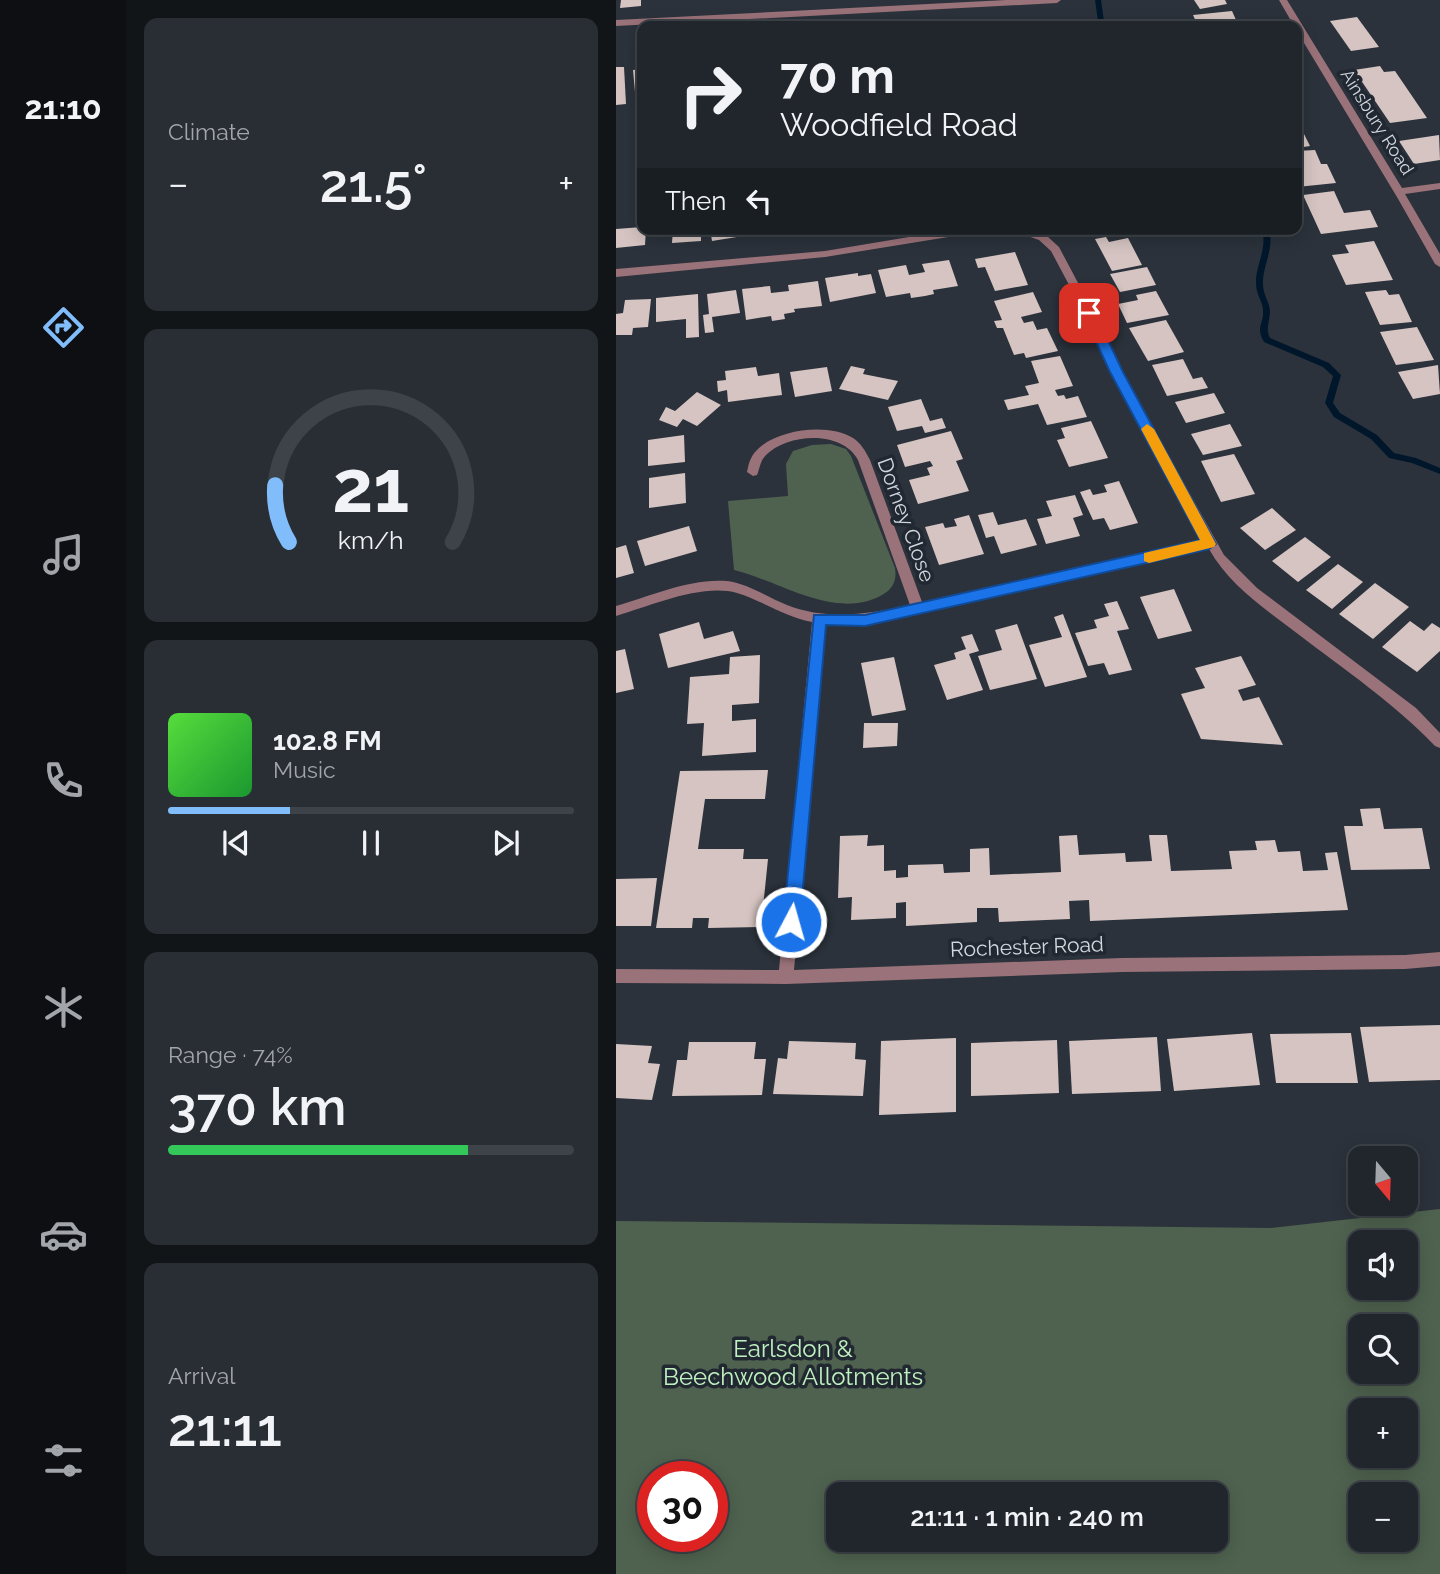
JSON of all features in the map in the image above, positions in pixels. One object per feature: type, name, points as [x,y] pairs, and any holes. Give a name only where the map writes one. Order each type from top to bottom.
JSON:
[{"type":"street","points":[[654,21],[1056,0]]},
{"type":"street","name":"Ainsbury Road","points":[[1283,0],[1295,21]]},
{"type":"street","points":[[616,23],[637,22]]},
{"type":"street","name":"Ainsbury Road","points":[[1302,33],[1400,191],[1440,264]]},
{"type":"street","points":[[1400,191],[1440,186]]},
{"type":"street","points":[[616,273],[825,254],[942,235]]},
{"type":"street","points":[[1034,235],[1043,238],[1055,249],[1116,372],[1209,544],[1252,592],[1411,712],[1440,742]]},
{"type":"street","name":"Dorney Close","points":[[753,472],[754,458],[761,451],[784,440],[822,434],[849,441],[864,460],[918,609]]},
{"type":"street","points":[[616,611],[670,596],[722,586],[748,592],[785,610],[819,619],[865,620],[1209,544]]},
{"type":"street","points":[[786,977],[819,619]]},
{"type":"street","name":"Rochester Road","points":[[616,975],[786,977],[1122,965],[1405,962],[1440,959]]},
{"type":"green space","points":[[831,444],[846,449],[851,456],[895,568],[895,580],[889,590],[864,602],[846,604],[827,601],[734,570],[728,501],[788,496],[786,464],[793,451],[812,445]]},
{"type":"green space","name":"Earlsdon & Beechwood Allotments","points":[[1440,1209],[1440,1574],[616,1574],[616,1221],[1271,1228],[1378,1216],[1418,1216],[1418,1211]]},
{"type":"building","points":[[621,0],[641,0],[641,6],[620,8]]},
{"type":"building","points":[[1194,0],[1225,0],[1227,4],[1200,9]]},
{"type":"building","points":[[1232,11],[1236,20],[1196,21],[1193,15]]},
{"type":"building","points":[[1357,17],[1379,47],[1351,51],[1330,21]]},
{"type":"building","points":[[1380,66],[1384,72],[1395,71],[1427,118],[1390,123],[1354,70]]},
{"type":"building","points":[[616,67],[624,67],[626,104],[616,105]]},
{"type":"building","points":[[633,70],[637,70],[635,92]]},
{"type":"building","points":[[1302,130],[1310,146],[1302,147]]},
{"type":"building","points":[[1439,135],[1440,160],[1414,164],[1399,141]]},
{"type":"building","points":[[1315,150],[1321,164],[1327,164],[1336,183],[1302,186],[1302,151]]},
{"type":"building","points":[[1334,191],[1344,213],[1370,210],[1378,227],[1321,234],[1303,195]]},
{"type":"building","points":[[637,227],[637,235],[646,235],[645,245],[616,248],[616,229]]},
{"type":"building","points":[[673,235],[701,235],[701,241],[672,243]]},
{"type":"building","points":[[711,235],[743,236],[712,241]]},
{"type":"building","points":[[1106,237],[1109,242],[1128,238],[1142,265],[1112,271],[1095,239]]},
{"type":"building","points":[[1374,241],[1393,280],[1346,285],[1332,255],[1349,253],[1345,245]]},
{"type":"building","points":[[1015,252],[1028,285],[995,291],[985,267],[978,268],[975,259]]},
{"type":"building","points":[[949,260],[958,286],[933,290],[934,294],[925,296],[911,298],[910,293],[886,297],[878,270],[906,265],[909,275],[925,272],[922,264]]},
{"type":"building","points":[[1147,267],[1156,285],[1120,292],[1110,274]]},
{"type":"building","points":[[858,273],[858,276],[871,274],[876,293],[830,302],[825,278]]},
{"type":"building","points":[[818,281],[822,306],[794,309],[795,312],[784,314],[785,319],[772,321],[771,316],[746,320],[742,289],[770,286],[771,293],[789,291],[788,285]]},
{"type":"building","points":[[736,290],[740,313],[712,317],[714,332],[705,333],[703,315],[709,314],[707,294]]},
{"type":"building","points":[[1386,290],[1389,295],[1399,294],[1412,322],[1380,325],[1365,292]]},
{"type":"building","points":[[1156,291],[1169,315],[1127,323],[1118,304],[1138,300],[1136,295]]},
{"type":"building","points":[[1033,292],[1042,312],[1021,317],[1024,323],[1033,321],[1037,330],[1047,328],[1058,351],[1026,358],[1024,353],[1014,355],[1003,328],[997,328],[994,321],[1002,320],[994,301]]},
{"type":"building","points":[[698,294],[699,337],[686,338],[686,319],[656,322],[656,298]]},
{"type":"building","points":[[651,299],[648,327],[633,328],[632,335],[616,335],[616,314],[623,313],[625,300]]},
{"type":"building","points":[[1166,320],[1184,352],[1148,361],[1129,328]]},
{"type":"building","points":[[1417,327],[1434,360],[1396,365],[1380,332]]},
{"type":"building","points":[[1060,356],[1073,386],[1055,390],[1058,396],[1064,395],[1066,399],[1078,396],[1087,417],[1047,425],[1038,404],[1008,410],[1004,400],[1029,395],[1025,386],[1039,383],[1031,361]]},
{"type":"building","points":[[1183,359],[1193,379],[1202,377],[1208,388],[1167,396],[1152,365]]},
{"type":"building","points":[[1438,365],[1440,394],[1413,399],[1398,372]]},
{"type":"building","points":[[851,366],[865,369],[863,374],[898,381],[888,400],[839,389]]},
{"type":"building","points":[[756,367],[758,376],[779,373],[782,395],[728,402],[727,390],[718,392],[717,381],[726,380],[725,371]]},
{"type":"building","points":[[827,367],[832,391],[795,397],[790,372]]},
{"type":"building","points":[[697,392],[721,405],[697,426],[683,419],[677,427],[659,420],[666,407],[675,411]]},
{"type":"building","points":[[1214,393],[1225,413],[1186,423],[1175,402]]},
{"type":"building","points":[[921,399],[930,421],[942,418],[946,428],[925,433],[922,426],[897,431],[888,407]]},
{"type":"building","points":[[1091,421],[1108,458],[1069,467],[1057,440],[1065,438],[1061,428]]},
{"type":"building","points":[[1230,424],[1242,446],[1203,455],[1191,434]]},
{"type":"building","points":[[951,431],[963,459],[956,461],[969,491],[918,504],[909,480],[930,475],[927,468],[933,466],[930,461],[905,467],[897,445]]},
{"type":"building","points":[[684,435],[685,462],[648,466],[648,440]]},
{"type":"building","points":[[1234,454],[1255,494],[1221,502],[1201,461]]},
{"type":"building","points":[[685,473],[686,503],[649,508],[649,478]]},
{"type":"building","points":[[1119,481],[1138,523],[1110,530],[1104,518],[1093,520],[1080,492],[1090,489],[1093,495],[1107,492],[1104,485]]},
{"type":"building","points":[[1075,495],[1083,515],[1073,518],[1080,536],[1046,544],[1037,519],[1052,516],[1046,501]]},
{"type":"building","points":[[1272,508],[1296,530],[1265,550],[1240,528]]},
{"type":"building","points":[[993,512],[998,525],[1026,519],[1037,545],[1001,554],[994,536],[986,538],[978,515]]},
{"type":"building","points":[[969,515],[984,554],[939,565],[925,527],[943,523],[945,528],[957,526],[954,519]]},
{"type":"building","points":[[689,526],[697,551],[645,566],[637,541]]},
{"type":"building","points":[[1305,537],[1331,557],[1298,582],[1272,561]]},
{"type":"building","points":[[626,545],[634,573],[616,578],[616,548]]},
{"type":"building","points":[[1338,564],[1363,582],[1332,609],[1306,590]]},
{"type":"building","points":[[1375,583],[1409,607],[1373,639],[1339,614]]},
{"type":"building","points":[[1174,589],[1192,631],[1158,639],[1140,597]]},
{"type":"building","points":[[1117,601],[1129,629],[1117,631],[1132,670],[1109,675],[1104,663],[1088,666],[1075,633],[1097,628],[1094,620],[1109,616],[1104,604]]},
{"type":"building","points":[[1063,614],[1087,677],[1045,687],[1029,645],[1062,637],[1054,617]]},
{"type":"building","points":[[1410,621],[1424,631],[1432,623],[1440,628],[1440,651],[1417,672],[1382,647]]},
{"type":"building","points":[[699,622],[704,639],[733,631],[740,651],[668,668],[659,634]]},
{"type":"building","points":[[1017,624],[1037,679],[990,690],[978,656],[1002,650],[995,630]]},
{"type":"building","points":[[972,634],[979,651],[969,654],[983,690],[947,700],[934,665],[956,659],[954,653],[966,649],[961,637]]},
{"type":"building","points":[[625,649],[634,689],[616,693],[616,651]]},
{"type":"building","points":[[760,655],[759,703],[732,705],[732,721],[756,719],[756,752],[702,756],[704,723],[687,724],[690,677],[729,674],[730,657]]},
{"type":"building","points":[[1241,656],[1256,685],[1238,690],[1243,701],[1259,697],[1283,745],[1201,739],[1181,694],[1205,688],[1195,668]]},
{"type":"building","points":[[894,657],[906,710],[872,716],[861,663]]},
{"type":"building","points":[[864,723],[898,723],[897,746],[863,748]]},
{"type":"building","points":[[768,770],[765,799],[705,799],[698,849],[744,849],[743,859],[768,859],[761,927],[708,928],[709,918],[693,918],[692,928],[656,928],[680,771]]},
{"type":"building","points":[[1380,808],[1384,829],[1422,828],[1430,869],[1351,870],[1344,826],[1363,826],[1360,809]]},
{"type":"building","points":[[868,835],[867,846],[884,845],[884,871],[896,870],[896,878],[908,877],[908,865],[943,864],[944,873],[970,872],[970,849],[989,848],[990,875],[1061,872],[1059,836],[1077,835],[1079,855],[1125,853],[1126,862],[1152,861],[1149,835],[1167,835],[1171,871],[1232,869],[1229,851],[1257,850],[1255,841],[1275,840],[1278,852],[1300,851],[1303,871],[1328,870],[1325,853],[1337,852],[1348,910],[1090,921],[1089,900],[1069,901],[1070,919],[999,922],[998,908],[977,908],[977,922],[906,926],[906,902],[896,903],[896,918],[851,920],[852,897],[838,898],[840,836]]},
{"type":"building","points":[[657,878],[651,926],[616,926],[616,879]]},
{"type":"building","points":[[1440,1025],[1440,1080],[1369,1082],[1360,1027]]},
{"type":"building","points":[[1252,1033],[1260,1085],[1174,1091],[1167,1039]]},
{"type":"building","points":[[1351,1033],[1358,1083],[1276,1083],[1270,1034]]},
{"type":"building","points":[[1157,1037],[1161,1091],[1072,1094],[1069,1041]]},
{"type":"building","points":[[956,1038],[956,1112],[879,1115],[881,1041]]},
{"type":"building","points":[[1057,1040],[1059,1093],[971,1096],[971,1043]]},
{"type":"building","points":[[789,1041],[856,1043],[855,1059],[866,1060],[863,1096],[773,1094],[778,1058],[787,1059]]},
{"type":"building","points":[[689,1042],[756,1042],[754,1059],[766,1059],[762,1095],[672,1096],[677,1060],[687,1060]]},
{"type":"building","points":[[616,1044],[652,1046],[648,1063],[660,1064],[652,1100],[616,1098]]},
{"type":"waterway","points":[[1098,0],[1101,21]]},
{"type":"waterway","points":[[1267,235],[1259,280],[1260,294],[1267,308],[1263,333],[1267,340],[1326,365],[1337,375],[1329,403],[1337,415],[1374,437],[1392,456],[1413,460],[1440,471]]},
{"type":"slow traffic","points":[[1147,429],[1209,544],[1149,557]]},
{"type":"route","points":[[791,922],[814,701],[819,619],[865,620],[1209,544],[1116,372],[1089,313]]}]
